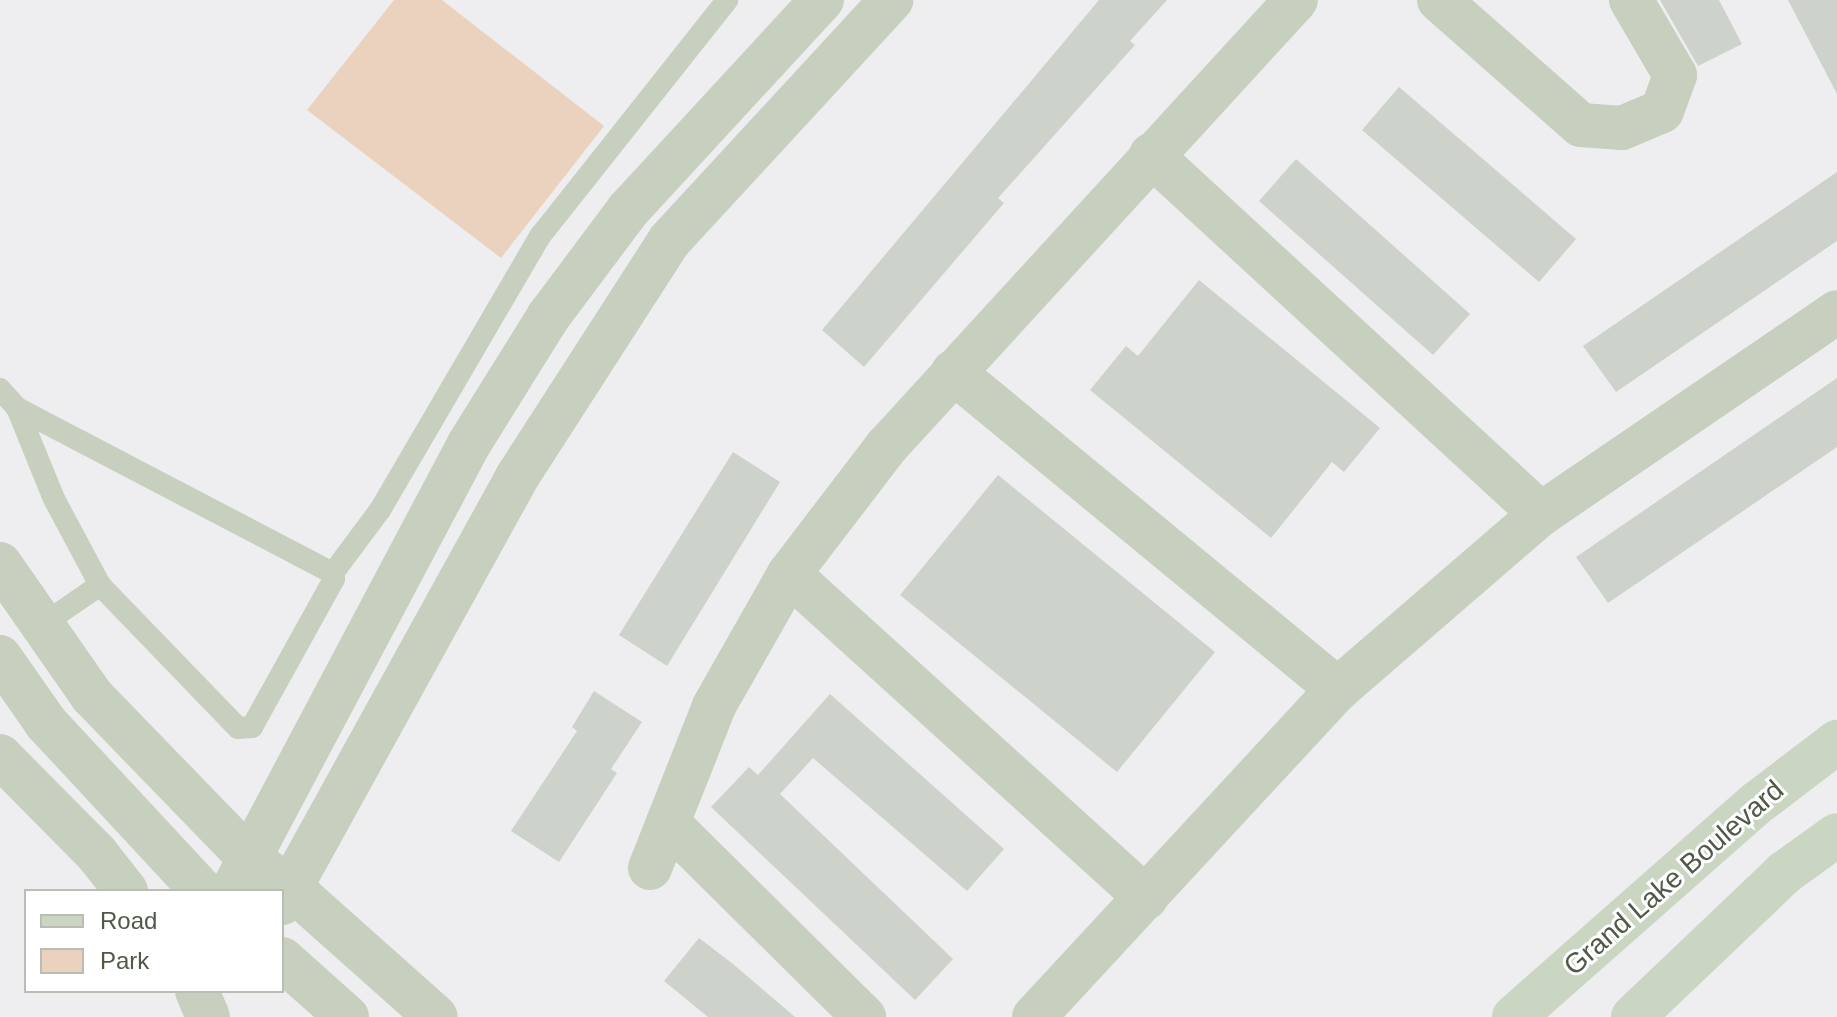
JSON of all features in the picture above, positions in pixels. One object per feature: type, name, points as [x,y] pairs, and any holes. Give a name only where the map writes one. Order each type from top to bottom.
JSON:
[{"type":"street","points":[[242,875],[469,444],[548,317],[628,210],[822,0]]},
{"type":"street","points":[[436,1017],[286,895],[517,477],[669,241],[891,0]]},
{"type":"street","points":[[650,868],[714,706],[789,574],[887,446],[1296,0]]},
{"type":"street","points":[[1439,0],[1581,125],[1622,128],[1662,111],[1675,75],[1631,0]]},
{"type":"street","points":[[1151,155],[1541,514]]},
{"type":"street","points":[[1034,1017],[1338,689],[1541,514],[1837,312]]},
{"type":"street","points":[[548,317],[594,356]]},
{"type":"street","points":[[953,372],[1338,689]]},
{"type":"street","points":[[0,564],[92,696],[242,875],[273,889]]},
{"type":"street","points":[[789,574],[1146,898]]},
{"type":"street","points":[[0,657],[46,723],[200,889]]},
{"type":"street","name":"Grand Lake Boulevard","points":[[1514,1017],[1757,803],[1837,742]]},
{"type":"street","points":[[0,756],[97,854],[124,889]]},
{"type":"street","points":[[668,823],[864,1017]]},
{"type":"street","points":[[1633,1017],[1784,873],[1837,835]]},
{"type":"street","points":[[284,961],[347,1017]]},
{"type":"street","points":[[198,993],[208,1017]]},
{"type":"lane","points":[[0,389],[17,408],[54,499],[100,585],[238,728],[247,730],[334,579],[333,573],[380,510],[541,235],[727,0]]},
{"type":"lane","points":[[17,408],[333,573]]},
{"type":"lane","points":[[42,625],[100,585]]},
{"type":"green space","points":[[394,0],[442,0],[604,126],[501,258],[307,110]]},
{"type":"building","points":[[1099,0],[1167,0],[1130,41],[1135,45],[998,198],[1004,203],[864,367],[822,330]]},
{"type":"building","points":[[1660,0],[1719,0],[1742,44],[1698,66]]},
{"type":"building","points":[[1788,0],[1837,0],[1837,94]]},
{"type":"building","points":[[1399,87],[1576,239],[1539,282],[1362,130]]},
{"type":"building","points":[[1296,159],[1470,314],[1433,355],[1259,201]]},
{"type":"building","points":[[1837,172],[1837,241],[1616,392],[1583,346]]},
{"type":"building","points":[[1199,280],[1380,428],[1344,472],[1332,462],[1271,538],[1090,390],[1126,346],[1138,356]]},
{"type":"building","points":[[1837,378],[1837,447],[1608,603],[1576,557]]},
{"type":"building","points":[[733,452],[780,482],[667,666],[619,635]]},
{"type":"building","points":[[998,475],[1215,652],[1117,772],[900,595]]},
{"type":"building","points":[[594,691],[642,722],[611,769],[617,773],[559,862],[511,831],[577,731],[572,727]]},
{"type":"building","points":[[830,694],[1004,849],[967,891],[813,758],[780,794],[953,959],[915,1000],[711,807],[749,767],[758,775]]},
{"type":"building","points":[[699,938],[795,1017],[708,1017],[664,981]]}]
